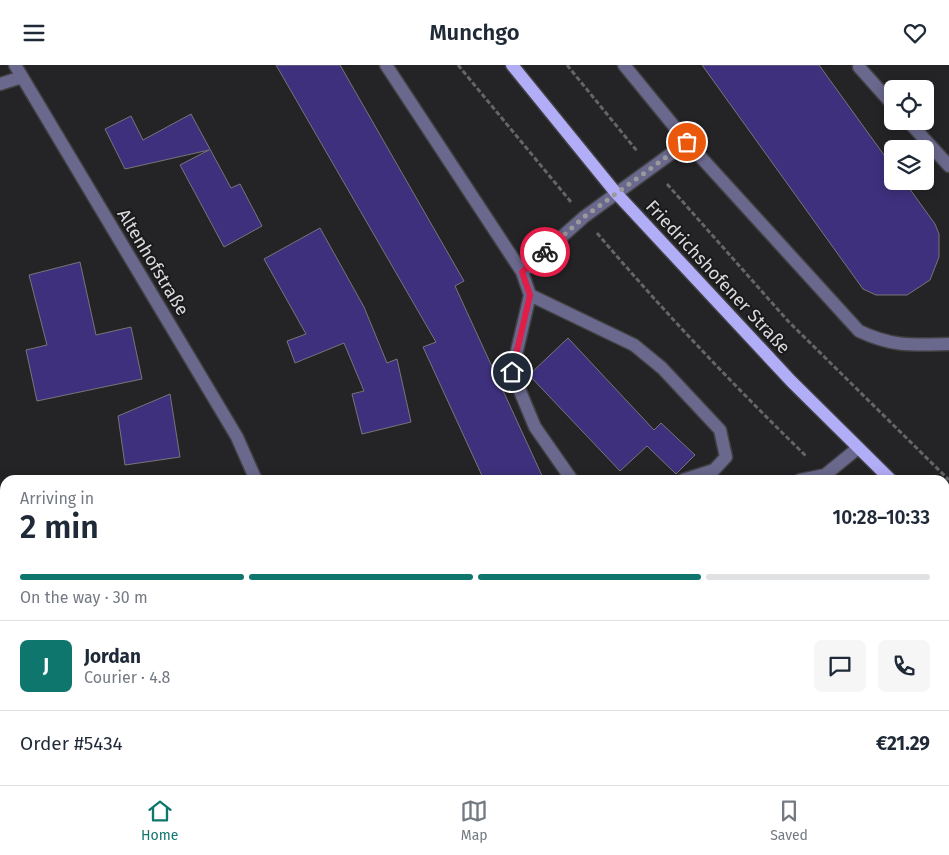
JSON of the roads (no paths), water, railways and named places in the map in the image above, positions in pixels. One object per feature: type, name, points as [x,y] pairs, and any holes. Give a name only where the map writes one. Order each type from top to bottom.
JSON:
[{"type":"main road","name":"Friedrichshofener Straße","points":[[512,65],[616,193],[791,381],[886,475]]},
{"type":"street","name":"Altenhofstraße","points":[[16,65],[237,437],[254,475]]},
{"type":"street","points":[[386,65],[522,272],[530,295],[512,372],[535,427],[569,475]]},
{"type":"street","points":[[624,65],[687,142],[859,331],[883,342],[914,345],[949,344]]},
{"type":"street","points":[[859,67],[884,95]]},
{"type":"street","points":[[0,84],[22,77]]},
{"type":"street","points":[[916,130],[949,166]]},
{"type":"street","points":[[522,272],[584,217],[687,142]]},
{"type":"street","points":[[530,295],[634,345],[662,368],[720,430],[726,457],[714,471],[700,475]]},
{"type":"street","points":[[825,475],[858,447]]}]
